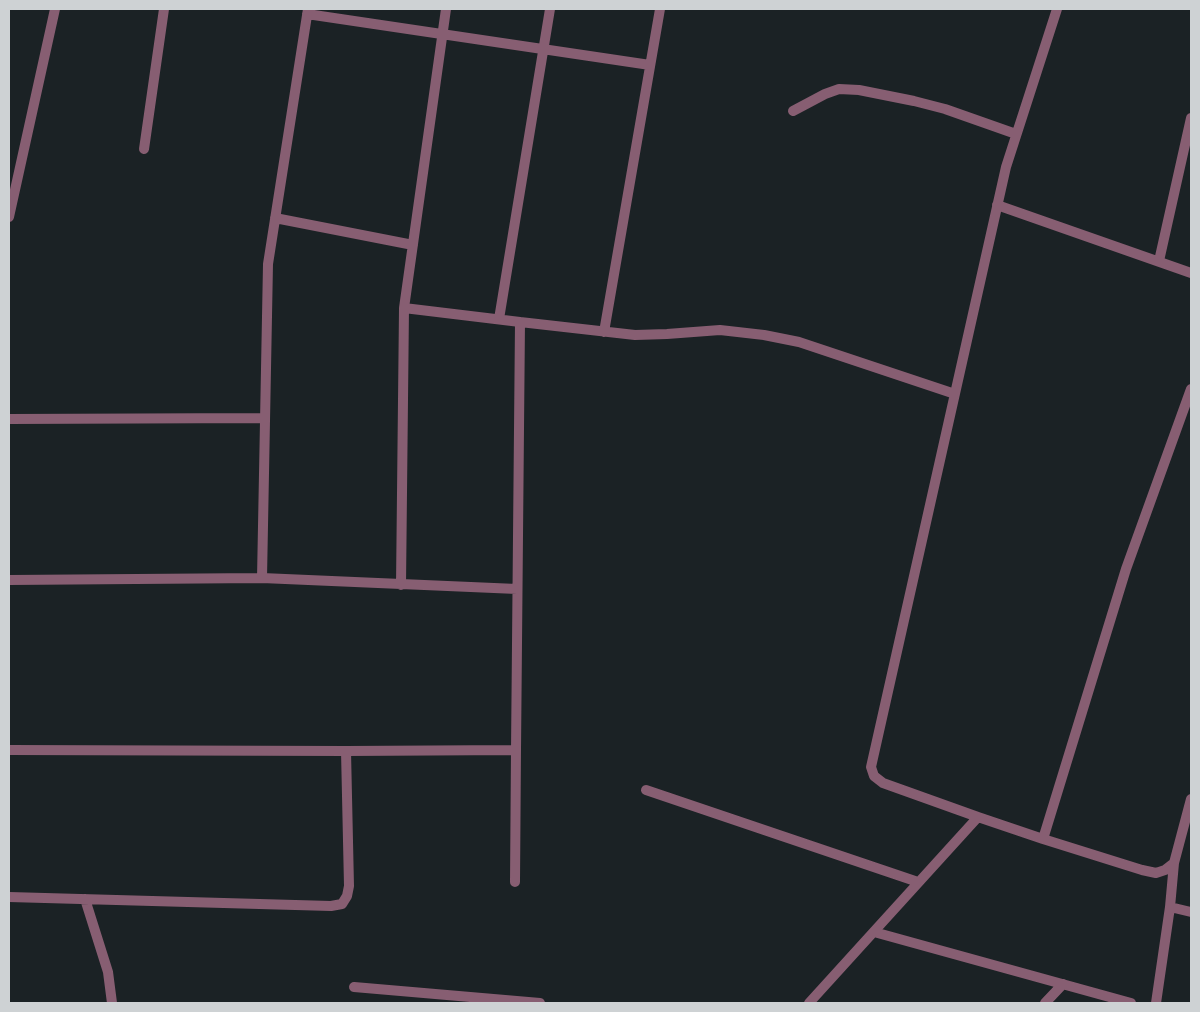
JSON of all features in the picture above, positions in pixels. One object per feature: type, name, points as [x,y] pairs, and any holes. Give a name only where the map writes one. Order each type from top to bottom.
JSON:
[{"type":"street","points":[[9,217],[55,9]]},
{"type":"street","points":[[144,149],[164,9]]},
{"type":"street","points":[[401,584],[404,308],[446,9]]},
{"type":"street","points":[[499,319],[550,9]]},
{"type":"street","points":[[604,332],[660,9]]},
{"type":"street","points":[[1057,9],[1006,167],[872,767],[874,776],[883,783],[1043,839],[1156,873],[1165,870],[1174,863]]},
{"type":"street","points":[[262,578],[268,264],[307,11],[443,34],[650,65]]},
{"type":"street","points":[[793,111],[825,94],[839,89],[859,90],[945,109],[1016,134]]},
{"type":"street","points":[[1159,261],[1191,118]]},
{"type":"street","points":[[997,204],[1191,273]]},
{"type":"street","points":[[276,218],[413,245]]},
{"type":"street","points":[[404,308],[635,335],[720,330],[764,334],[800,342],[955,394]]},
{"type":"street","points":[[515,882],[520,322]]},
{"type":"street","points":[[1043,839],[1126,570],[1191,389]]},
{"type":"street","points":[[9,419],[265,418]]},
{"type":"street","points":[[9,580],[262,578],[517,589]]},
{"type":"street","points":[[9,750],[516,750]]},
{"type":"street","points":[[9,898],[332,906],[342,904],[347,896],[349,886],[346,751]]},
{"type":"street","points":[[646,790],[918,882]]},
{"type":"street","points":[[1156,1003],[1170,907],[1174,863],[1191,799]]},
{"type":"street","points":[[809,1003],[978,817]]},
{"type":"street","points":[[85,899],[108,972],[112,1003]]},
{"type":"street","points":[[1170,907],[1191,912]]},
{"type":"street","points":[[874,932],[1131,1003]]},
{"type":"street","points":[[1045,1003],[1063,984]]},
{"type":"street","points":[[354,987],[540,1003]]}]
